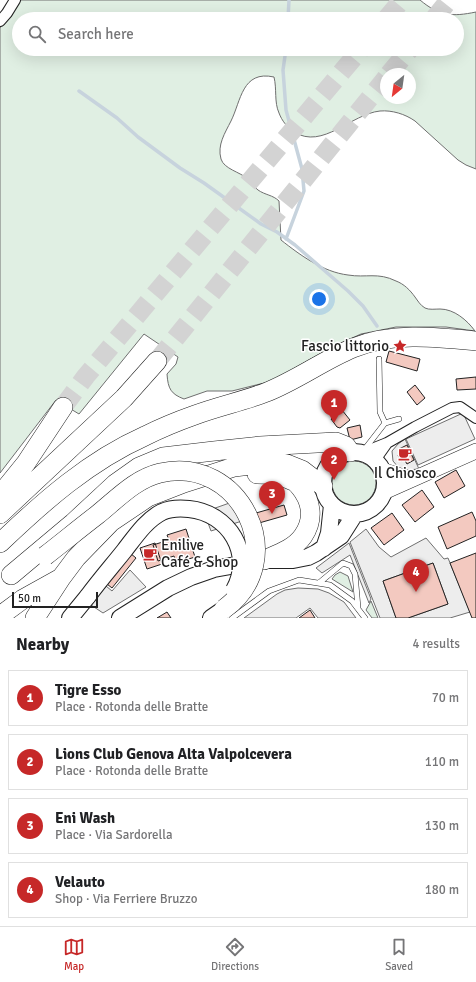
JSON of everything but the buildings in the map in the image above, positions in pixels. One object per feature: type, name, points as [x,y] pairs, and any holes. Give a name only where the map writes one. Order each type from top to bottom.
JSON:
[{"type":"highway","points":[[0,543],[39,506],[64,485],[106,456],[145,436],[196,415],[268,392],[354,348],[371,343],[416,337],[476,341]]},
{"type":"highway","points":[[0,514],[124,398],[157,361]]},
{"type":"highway","points":[[0,495],[26,463],[63,407]]},
{"type":"highway","points":[[6,579],[116,484],[139,467],[163,457],[260,446],[336,442],[346,446],[367,459]]},
{"type":"highway","points":[[35,618],[76,558],[111,522],[148,497],[184,483],[234,467],[274,462],[287,464],[302,470],[323,486]]},
{"type":"highway","points":[[6,579],[45,556],[131,486],[148,476],[161,472],[187,471],[211,477],[233,494],[244,509],[252,524],[256,542],[256,557],[251,577],[235,601],[222,615]]},
{"type":"highway","points":[[184,483],[245,474],[276,474],[295,482],[304,492],[310,508],[311,518],[308,526],[303,536],[294,545],[282,553],[264,560]]},
{"type":"highway","points":[[0,616],[22,599],[61,578]]},
{"type":"main road","points":[[384,492],[410,479],[424,475],[476,451]]},
{"type":"main road","points":[[367,459],[385,484],[384,492],[373,507],[364,512],[355,514],[346,513],[339,510],[332,505],[326,496],[323,486],[323,477],[326,468],[332,460],[340,454],[367,459],[410,479]]},
{"type":"main road","points":[[324,548],[329,533],[332,505]]},
{"type":"main road","points":[[70,618],[150,520],[163,511],[178,508],[196,510],[215,517],[227,528],[236,540],[241,557],[242,570],[238,583],[222,615]]},
{"type":"main road","points":[[120,618],[168,588],[191,577],[214,569],[264,560],[293,560],[308,556],[324,548],[341,536],[355,514]]},
{"type":"street","points":[[0,21],[7,13],[14,0]]},
{"type":"street","points":[[367,459],[388,443],[452,408],[460,407],[476,418]]},
{"type":"street","points":[[367,459],[388,443]]},
{"type":"lane","points":[[380,359],[380,412],[385,423]]},
{"type":"lane","points":[[367,459],[385,423],[399,418]]},
{"type":"lane","points":[[319,583],[343,563],[352,566],[355,574],[358,609]]},
{"type":"lane","points":[[222,615],[269,591],[299,580],[330,585],[352,601],[365,618]]},
{"type":"green space","points":[[21,0],[420,0],[440,12],[12,12]]},
{"type":"green space","points":[[12,12],[12,56],[464,56],[464,14],[476,12],[476,169],[458,160],[415,121],[403,114],[394,112],[380,111],[369,114],[326,134],[316,137],[305,136],[294,132],[285,124],[277,109],[274,77],[263,76],[255,78],[244,89],[222,139],[220,149],[221,159],[225,165],[248,179],[258,190],[274,197],[279,201],[281,240],[296,251],[321,267],[339,273],[354,276],[390,278],[399,282],[413,294],[425,308],[445,309],[455,313],[464,319],[475,331],[446,327],[396,327],[361,334],[332,347],[272,381],[232,391],[207,391],[184,399],[173,393],[169,387],[167,379],[167,374],[176,364],[178,357],[144,334],[79,414],[56,400],[0,473],[0,28]]},
{"type":"green space","points":[[350,461],[358,461],[370,467],[376,479],[376,487],[370,499],[358,505],[350,505],[338,499],[332,487],[332,479],[338,467]]},
{"type":"green space","points":[[340,572],[348,576],[353,592],[332,579]]},
{"type":"green space","points":[[371,601],[378,618],[372,618],[366,610]]},
{"type":"shaded area","points":[[463,413],[475,439],[418,465],[406,439]]},
{"type":"shaded area","points":[[405,439],[419,469],[407,470],[399,468],[393,461],[392,451]]},
{"type":"shaded area","points":[[238,500],[245,520],[211,531],[204,512]]},
{"type":"shaded area","points":[[366,529],[379,547],[391,557],[426,538],[444,559],[448,558],[470,612],[450,618],[408,618],[448,604],[433,563],[383,581],[396,618],[380,618],[350,542]]},
{"type":"shaded area","points":[[349,543],[371,599],[369,603],[350,555],[322,573],[316,568]]},
{"type":"shaded area","points":[[130,570],[146,587],[103,613],[91,605],[106,586],[112,591]]},
{"type":"shaded area","points":[[298,588],[318,589],[329,593],[344,602],[356,618],[318,618],[310,608],[296,618],[244,618],[277,594],[285,590]]},
{"type":"waterway","points":[[288,12],[289,0]]},
{"type":"waterway","points":[[285,56],[283,70],[286,110],[302,169],[304,191],[286,239]]},
{"type":"waterway","points":[[79,91],[117,118],[138,137],[180,168],[204,183],[261,224],[277,232],[295,245],[348,291],[363,306],[377,326]]},
{"type":"tunnel","points":[[392,12],[402,0]]},
{"type":"tunnel","points":[[440,12],[449,0]]},
{"type":"tunnel","points":[[63,407],[86,376],[355,56]]},
{"type":"tunnel","points":[[394,68],[404,56]]},
{"type":"tunnel","points":[[157,361],[380,85]]},
{"type":"place","name":"Fascio littorio","points":[[400,346]]},
{"type":"place","name":"Tigre Esso","points":[[334,423]]},
{"type":"place","name":"Il Chiosco","points":[[405,454]]},
{"type":"place","name":"Lions Club Genova Alta Valpolcevera","points":[[334,480]]},
{"type":"place","name":"Eni Wash","points":[[272,514]]},
{"type":"place","name":"Enilive Café & Shop","points":[[150,554]]},
{"type":"place","name":"Velauto","points":[[416,592]]}]
